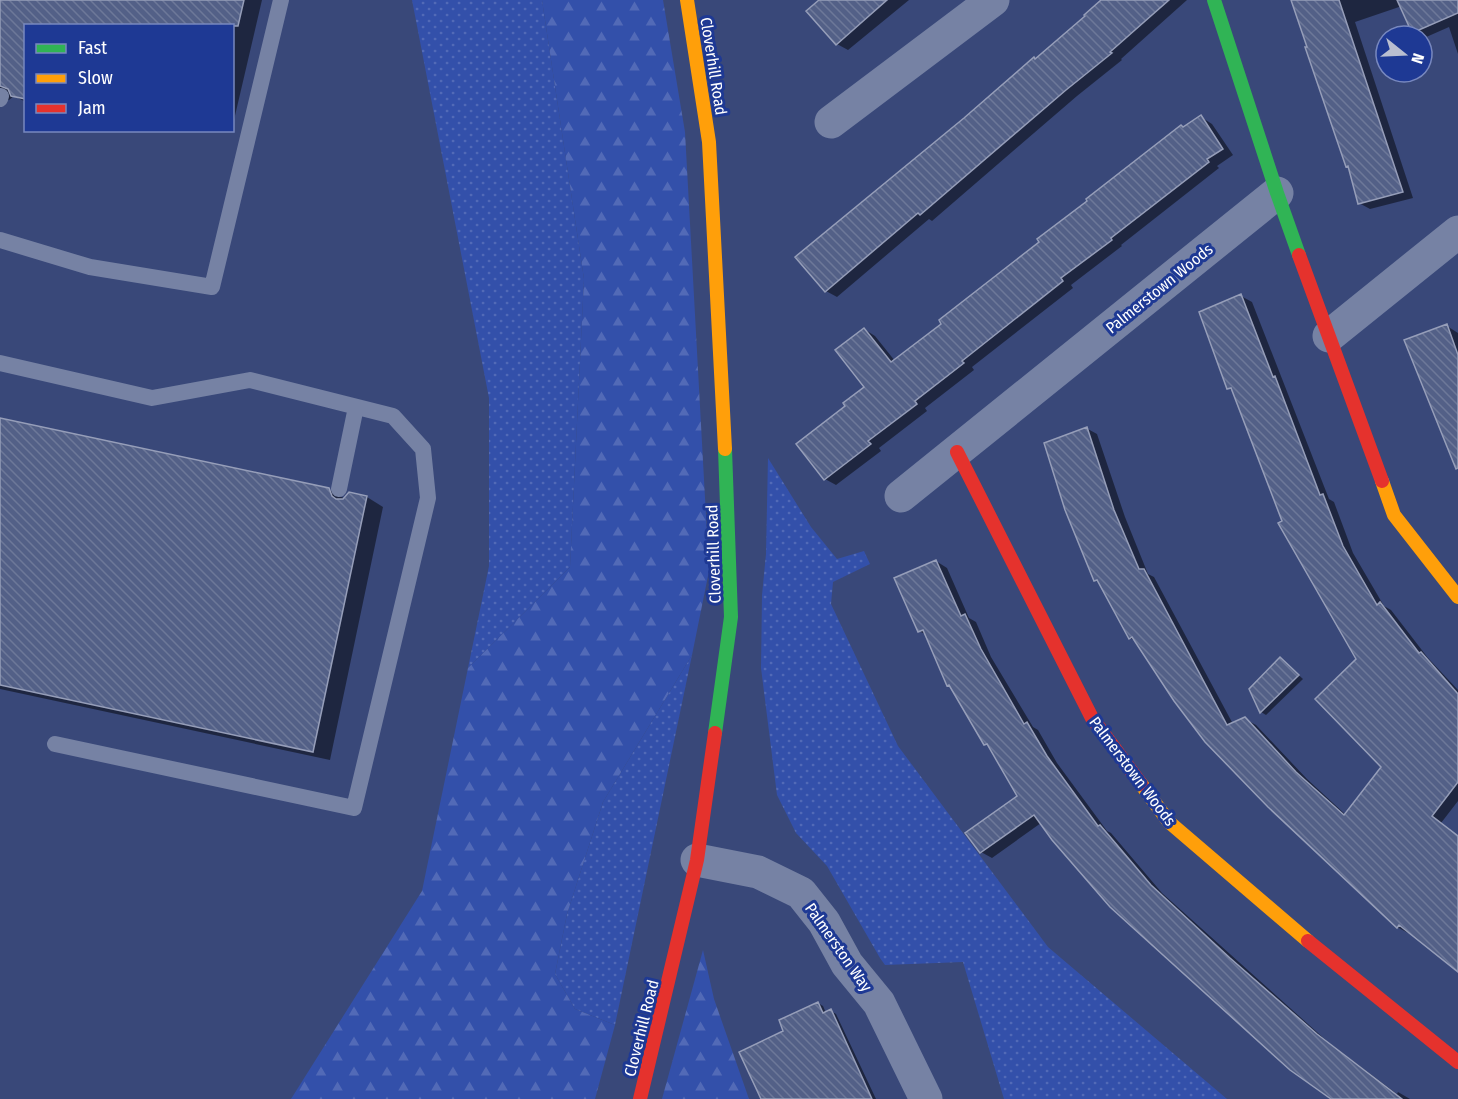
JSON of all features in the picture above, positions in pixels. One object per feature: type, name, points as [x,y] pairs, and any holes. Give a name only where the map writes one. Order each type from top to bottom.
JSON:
[{"type":"street","name":"Cloverhill Road","points":[[640,1099],[697,860],[731,617],[723,385],[709,142],[687,0]]},
{"type":"street","points":[[831,122],[993,0]]},
{"type":"street","points":[[1214,0],[1277,193],[1394,515],[1458,597]]},
{"type":"street","name":"Palmerstown Woods","points":[[902,496],[1277,193]]},
{"type":"street","points":[[1329,336],[1458,232]]},
{"type":"street","name":"Palmerstown Woods","points":[[957,452],[1092,718],[1170,822],[1283,921],[1458,1062]]},
{"type":"street","name":"Palmerston Way","points":[[697,860],[758,872],[801,894],[824,922],[847,964],[879,1003],[926,1099]]},
{"type":"lane","points":[[0,240],[90,267],[212,287],[280,0]]},
{"type":"lane","points":[[0,363],[152,398],[250,380],[393,416],[423,449],[428,498],[354,808],[55,744]]},
{"type":"lane","points":[[339,489],[356,406]]},
{"type":"green space","points":[[412,0],[542,0],[584,279],[570,567],[468,668],[489,566],[489,398]]},
{"type":"green space","points":[[542,0],[663,0],[685,132],[709,571],[692,655],[603,802],[567,914],[555,974],[575,1009],[615,1025],[595,1099],[291,1099],[422,891],[468,668],[570,567],[584,279]]},
{"type":"green space","points":[[768,458],[811,527],[837,559],[864,551],[870,564],[833,582],[831,604],[898,746],[1048,947],[1227,1099],[1004,1099],[963,962],[885,965],[827,866],[796,833],[777,795],[761,668]]},
{"type":"green space","points":[[692,655],[615,1025],[575,1009],[555,974],[567,914],[603,802]]},
{"type":"green space","points":[[703,950],[714,999],[749,1099],[662,1099]]},
{"type":"building","points":[[0,0],[244,0],[238,26],[234,24],[24,24],[24,99],[11,96],[8,89],[0,86]]},
{"type":"building","points":[[819,0],[887,0],[836,45],[806,11]]},
{"type":"building","points":[[1101,0],[1169,0],[1110,52],[1112,53],[825,292],[795,257],[964,118],[1034,57],[1035,59]]},
{"type":"building","points":[[1291,0],[1339,0],[1403,192],[1358,204],[1348,166],[1346,167]]},
{"type":"building","points":[[1397,0],[1458,0],[1458,13],[1433,24],[1408,24]]},
{"type":"building","points":[[1201,115],[1223,149],[1207,159],[1209,162],[1061,278],[1063,281],[962,361],[964,363],[915,401],[917,404],[868,441],[871,444],[824,480],[796,444],[845,406],[843,403],[864,387],[835,350],[864,328],[891,362],[941,324],[939,320],[1039,242],[1037,239],[1087,201],[1086,199],[1181,125],[1183,127]]},
{"type":"building","points":[[1241,294],[1320,495],[1323,494],[1343,546],[1377,605],[1380,602],[1419,653],[1421,652],[1458,694],[1458,782],[1432,816],[1458,836],[1458,972],[1399,925],[1397,928],[1268,807],[1205,742],[1174,701],[1132,637],[1129,639],[1097,580],[1094,581],[1065,510],[1044,443],[1087,427],[1114,510],[1139,569],[1144,569],[1227,725],[1245,717],[1296,772],[1344,815],[1381,767],[1315,699],[1356,659],[1278,523],[1282,521],[1231,388],[1227,389],[1199,312]]},
{"type":"building","points":[[1447,324],[1458,355],[1458,468],[1456,469],[1404,340]]},
{"type":"building","points":[[0,418],[329,488],[336,499],[343,499],[349,492],[367,496],[313,752],[0,685]]},
{"type":"building","points":[[936,560],[961,616],[965,614],[981,649],[1024,724],[1027,722],[1047,756],[1098,826],[1100,825],[1151,885],[1230,958],[1317,1034],[1402,1099],[1331,1099],[1290,1070],[1110,907],[1052,840],[1034,815],[980,853],[965,833],[1017,796],[987,744],[984,745],[949,685],[947,686],[923,630],[918,632],[894,578]]},
{"type":"building","points":[[1280,657],[1299,675],[1260,713],[1249,689]]},
{"type":"building","points":[[818,1002],[823,1013],[831,1009],[872,1099],[761,1099],[739,1052],[783,1031],[779,1020]]},
{"type":"traffic: fast","points":[[1214,0],[1299,255]]},
{"type":"traffic: fast","points":[[715,733],[731,617],[725,449]]},
{"type":"traffic: slow","points":[[687,0],[709,142],[725,449]]},
{"type":"traffic: slow","points":[[1382,481],[1394,515],[1458,597]]},
{"type":"traffic: slow","points":[[1141,784],[1169,822],[1308,941]]},
{"type":"traffic: jam","points":[[1299,255],[1382,481]]},
{"type":"traffic: jam","points":[[957,452],[1092,718],[1141,784]]},
{"type":"traffic: jam","points":[[640,1099],[697,860],[715,733]]},
{"type":"traffic: jam","points":[[1308,941],[1458,1062]]}]
